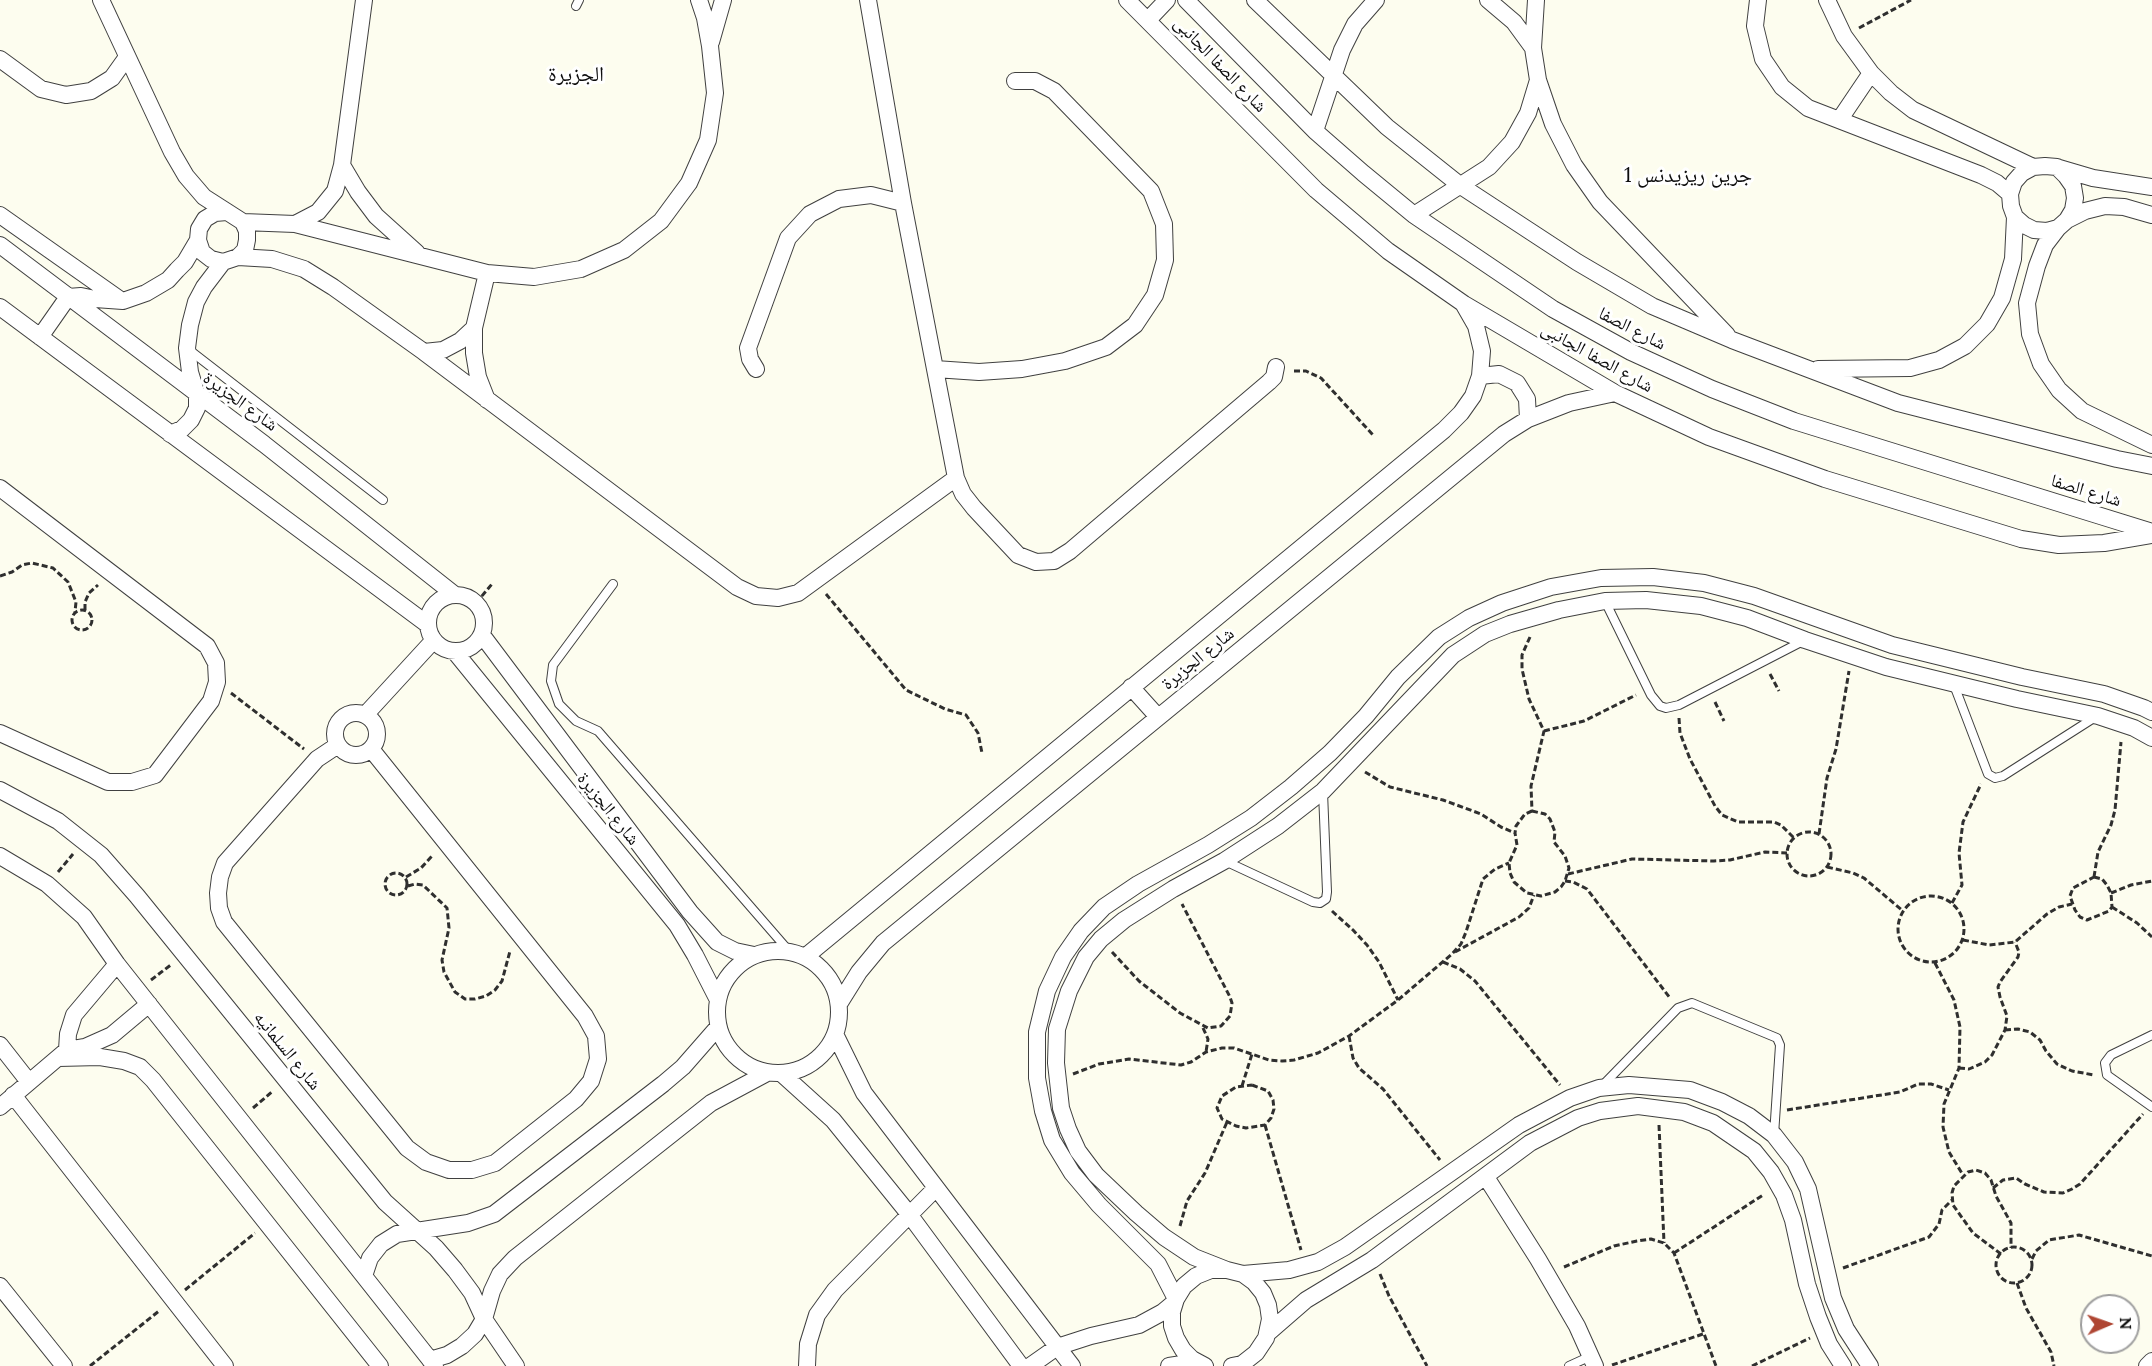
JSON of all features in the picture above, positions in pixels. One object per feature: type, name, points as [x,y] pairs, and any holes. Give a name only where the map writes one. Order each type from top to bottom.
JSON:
[{"type":"street","points":[[101,0],[172,152],[186,176],[204,196],[243,222],[247,231],[245,250],[207,281],[196,302],[187,348],[190,372],[197,395],[197,408],[191,420],[182,429],[170,434]]},
{"type":"street","points":[[295,225],[318,212],[335,191],[342,165],[364,0]]},
{"type":"street","points":[[243,222],[295,225],[487,273],[534,277],[581,269],[624,250],[661,221],[689,183],[708,140],[715,93],[710,46],[699,0]]},
{"type":"street","points":[[710,46],[723,0]]},
{"type":"street","points":[[868,0],[903,203],[956,478],[963,494],[974,508],[1018,555],[1036,562],[1054,561],[1070,551],[1275,372]]},
{"type":"street","name":"شارع الصفا الجانبى","points":[[1127,0],[1316,190],[1388,251],[1464,304],[1615,393],[1708,437],[1825,479],[2021,539],[2059,545],[2104,543],[2152,533]]},
{"type":"street","points":[[1148,20],[1167,0]]},
{"type":"street","name":"شارع الصفا","points":[[1186,0],[1315,131],[1414,215],[1553,309],[1631,352],[1712,389],[1794,422],[2152,533]]},
{"type":"street","name":"شارع الصفا","points":[[1255,0],[1387,127],[1461,186],[1577,262],[1652,306],[1732,340],[1898,403],[2152,466]]},
{"type":"street","points":[[1315,131],[1342,50],[1355,24],[1376,0]]},
{"type":"street","points":[[1488,0],[1514,22],[1533,48]]},
{"type":"street","points":[[1536,0],[1533,48],[1538,80],[1553,124],[1569,154],[1600,202],[1732,340]]},
{"type":"street","points":[[1758,0],[1755,26],[1763,59],[1782,87],[1808,108],[1981,175],[1997,183],[2010,194]]},
{"type":"street","points":[[1827,0],[1844,36],[1871,73],[1891,93],[1913,110],[2033,167]]},
{"type":"street","points":[[0,59],[41,88],[66,95],[91,91],[112,78],[127,57]]},
{"type":"street","points":[[1840,119],[1871,73]]},
{"type":"street","points":[[1414,215],[1489,167],[1512,142],[1528,113],[1538,80]]},
{"type":"street","points":[[935,369],[979,372],[1022,369],[1065,361],[1106,347],[1135,325],[1155,295],[1163,269],[1164,224],[1150,190],[1054,91],[1035,81],[1015,81]]},
{"type":"street","points":[[342,165],[376,216],[421,256]]},
{"type":"street","points":[[1808,369],[1910,368],[1939,360],[1965,346],[1987,324],[2002,298],[2013,259],[2015,217],[2010,194],[2014,182],[2022,172],[2033,167],[2057,167],[2093,178],[2152,187]]},
{"type":"street","points":[[2057,167],[2073,186],[2075,198],[2073,210],[2045,245],[2041,256],[2027,303],[2030,334],[2041,364],[2059,390],[2082,411],[2152,445]]},
{"type":"street","points":[[756,369],[750,359],[748,348],[788,238],[810,214],[838,199],[871,195],[903,203]]},
{"type":"street","points":[[2015,217],[2034,230],[2047,231],[2085,211],[2104,206],[2124,207],[2152,215]]},
{"type":"street","points":[[227,212],[215,213],[205,219],[199,229],[198,240],[202,252],[211,259],[272,259],[304,269],[424,352],[737,587],[756,596],[777,598],[798,593],[956,478]]},
{"type":"street","points":[[0,215],[123,301]]},
{"type":"street","points":[[40,337],[68,297],[81,296],[123,301],[146,293],[168,280],[185,262],[198,240]]},
{"type":"street","name":"شارع الجزيرة","points":[[0,245],[264,444],[455,595]]},
{"type":"street","points":[[487,273],[474,328],[474,353],[478,377],[488,400]]},
{"type":"street","name":"شارع الجزيرة","points":[[805,957],[1444,430],[1473,396],[1480,376],[1482,351],[1480,342],[1476,326],[1464,304]]},
{"type":"street","points":[[0,307],[427,624],[433,641],[446,650],[455,652],[471,648],[482,635],[484,618],[476,603],[463,595],[455,595],[438,600],[432,607],[427,624]]},
{"type":"street","points":[[424,352],[443,350],[460,341],[474,328]]},
{"type":"street","points":[[1480,376],[1499,374],[1516,383],[1527,399],[1528,419]]},
{"type":"street","name":"شارع الجزيرة","points":[[839,1004],[859,972],[883,943],[1504,434],[1528,419],[1569,403],[1615,393]]},
{"type":"street","points":[[0,488],[207,646],[216,663],[217,682],[211,701],[155,775],[132,782],[108,782],[0,734]]},
{"type":"street","points":[[1204,1366],[1187,1354],[1176,1338],[1172,1326],[1175,1300],[1166,1276],[1158,1264],[1092,1197],[1072,1173],[1052,1140],[1043,1111],[1037,1077],[1037,1032],[1047,991],[1064,957],[1081,931],[1104,907],[1138,884],[1251,818],[1292,787],[1337,746],[1398,677],[1439,637],[1469,618],[1502,603],[1551,587],[1601,578],[1653,577],[1704,583],[1754,596],[1892,645],[2001,673],[2104,694],[2152,712]]},
{"type":"street","points":[[1264,1366],[1270,1319],[1263,1293],[1254,1282],[1235,1272],[1210,1264],[1178,1247],[1136,1214],[1096,1174],[1078,1151],[1061,1108],[1056,1063],[1057,1029],[1069,991],[1086,957],[1101,939],[1124,920],[1278,826],[1323,791],[1453,654],[1485,634],[1510,624],[1559,610],[1605,601],[1646,600],[1701,606],[1748,618],[1851,656],[1954,685],[2098,716],[2152,738]]},
{"type":"street","points":[[1502,603],[1510,624]]},
{"type":"street","name":"شارع الجزيرة","points":[[482,635],[690,912],[717,942],[735,951],[754,955]]},
{"type":"street","points":[[366,714],[433,641]]},
{"type":"street","name":"شارع الجزيرة","points":[[455,652],[677,925],[717,1000]]},
{"type":"street","points":[[1398,677],[1415,693]]},
{"type":"street","points":[[1131,687],[1158,717]]},
{"type":"street","points":[[350,712],[366,714],[374,721],[377,730],[376,741],[371,749],[363,754],[353,755],[345,752],[335,738],[338,722],[350,712]]},
{"type":"street","points":[[338,745],[317,759],[225,863],[219,885],[219,908],[224,922],[407,1148],[426,1162],[449,1170],[472,1170],[495,1163],[576,1099],[591,1081],[598,1059],[596,1036],[585,1016],[371,749]]},
{"type":"street","name":"شارع السلمانيه","points":[[0,790],[58,821],[100,855],[137,896],[385,1202],[436,1248],[455,1270],[472,1293],[484,1318],[516,1366]]},
{"type":"street","points":[[0,856],[47,884],[84,917],[137,990],[432,1363],[462,1346],[475,1334],[484,1318],[500,1274],[515,1258],[711,1103],[774,1073],[799,1070],[814,1061],[826,1049],[835,1034],[839,1004],[833,985],[822,969],[805,957],[789,951],[771,951],[754,955],[737,966],[725,981],[717,1000],[718,1028],[725,1043],[736,1057],[751,1067],[774,1073],[833,1120],[909,1214],[1021,1366]]},
{"type":"street","points":[[62,1054],[74,1015],[117,964]]},
{"type":"street","points":[[0,1107],[62,1054],[112,1035],[149,1004]]},
{"type":"street","points":[[364,1276],[370,1258],[381,1244],[397,1234],[414,1229],[441,1228],[468,1223],[495,1214],[683,1067],[718,1028]]},
{"type":"street","points":[[835,1034],[864,1093],[1072,1366]]},
{"type":"street","points":[[0,1045],[29,1082]]},
{"type":"street","points":[[62,1054],[100,1057],[124,1061],[140,1067],[380,1366]]},
{"type":"street","points":[[1030,1366],[1057,1347],[1138,1325],[1163,1312],[1184,1286],[1196,1276],[1211,1270],[1235,1272],[1289,1270],[1318,1262],[1345,1247],[1518,1125],[1570,1098],[1599,1088],[1629,1085],[1690,1090],[1722,1102],[1749,1116],[1774,1135],[1795,1162],[1808,1189],[1833,1298],[1846,1329],[1870,1366]]},
{"type":"street","points":[[1658,1107],[1659,1086]]},
{"type":"street","points":[[13,1095],[225,1366]]},
{"type":"street","points":[[1232,1366],[1242,1364],[1256,1353],[1267,1335],[1306,1300],[1372,1260],[1530,1143],[1578,1118],[1599,1111],[1638,1106],[1684,1112],[1713,1123],[1754,1151],[1771,1172],[1779,1185],[1793,1220],[1807,1284],[1828,1344],[1843,1366]]},
{"type":"street","points":[[1486,1177],[1547,1275],[1593,1361]]},
{"type":"street","points":[[807,1366],[808,1344],[818,1315],[835,1290],[936,1188]]},
{"type":"street","points":[[0,1286],[62,1365]]},
{"type":"street","points":[[2148,1366],[2152,1361]]},
{"type":"street","points":[[1169,1366],[1182,1364],[1204,1366]]},
{"type":"lane","points":[[187,348],[383,500]]},
{"type":"lane","points":[[613,584],[553,665],[550,681],[559,704],[576,721],[598,731],[789,951]]},
{"type":"lane","points":[[1605,601],[1648,689],[1660,706],[1666,708],[1679,705],[1805,640]]},
{"type":"lane","points":[[1954,685],[1991,777],[2003,776],[2098,716]]},
{"type":"lane","points":[[1224,861],[1313,902],[1320,903],[1326,899],[1323,791]]},
{"type":"lane","points":[[1599,1088],[1678,1008],[1692,1003],[1698,1004],[1777,1038],[1780,1045],[1774,1135]]},
{"type":"lane","points":[[2151,1106],[2111,1078],[2105,1069],[2107,1059],[2152,1035]]},
{"type":"lane","points":[[1569,1366],[1593,1361]]},
{"type":"path","points":[[1844,36],[1911,0]]},
{"type":"path","points":[[1275,372],[1306,371],[1321,378],[1373,435]]},
{"type":"path","points":[[0,576],[22,565],[32,563],[52,568],[68,582],[73,591],[75,612],[72,622],[78,629],[83,630],[91,624],[85,602],[89,593],[115,574]]},
{"type":"path","points":[[815,581],[906,690],[935,705],[966,715],[978,733],[982,753]]},
{"type":"path","points":[[476,603],[492,584]]},
{"type":"path","points":[[75,612],[86,610]]},
{"type":"path","points":[[1528,619],[1531,636],[1522,655],[1522,669],[1529,699],[1544,731],[1531,786],[1532,811]]},
{"type":"path","points":[[1820,834],[1827,778],[1836,749],[1851,656]]},
{"type":"path","points":[[1764,661],[1779,691]]},
{"type":"path","points":[[217,682],[317,759]]},
{"type":"path","points":[[1544,731],[1584,721],[1648,689]]},
{"type":"path","points":[[1708,690],[1724,721]]},
{"type":"path","points":[[1679,705],[1680,733],[1702,784],[1715,806],[1722,814],[1738,822],[1765,821],[1782,825],[1794,838]]},
{"type":"path","points":[[2094,877],[2098,852],[2111,825],[2115,810],[2122,724]]},
{"type":"path","points":[[1353,760],[1364,771],[1390,787],[1468,808],[1515,833]]},
{"type":"path","points":[[1952,903],[1962,885],[1959,853],[1963,822],[1986,768]]},
{"type":"path","points":[[1532,811],[1545,814],[1550,819],[1555,831],[1554,842],[1568,862],[1568,874],[1556,892],[1541,896],[1534,895],[1514,882],[1509,863],[1517,845],[1515,833],[1519,819],[1532,811]]},
{"type":"path","points":[[1802,833],[1820,834],[1827,840],[1831,858],[1821,873],[1812,876],[1802,875],[1789,863],[1787,854],[1789,845],[1802,833]]},
{"type":"path","points":[[406,878],[421,868],[434,854],[442,838]]},
{"type":"path","points":[[47,884],[84,842]]},
{"type":"path","points":[[1568,874],[1632,859],[1714,861],[1765,852],[1787,854]]},
{"type":"path","points":[[1058,1083],[1077,1072],[1099,1064],[1129,1059],[1181,1065],[1191,1062],[1206,1052],[1222,1048],[1234,1048],[1269,1060],[1294,1060],[1318,1053],[1349,1036],[1398,1000],[1452,954],[1461,944],[1466,932],[1483,879],[1495,869],[1509,863]]},
{"type":"path","points":[[1827,867],[1864,878],[1903,910]]},
{"type":"path","points":[[408,886],[403,874],[394,873],[387,878],[385,886],[394,895],[403,893],[408,886],[423,885],[447,908],[449,927],[442,960],[444,972],[455,992],[465,999],[486,996],[502,981],[515,928]]},
{"type":"path","points":[[2094,877],[2102,879],[2111,893],[2112,907],[2109,911],[2087,920],[2080,916],[2070,896],[2073,888],[2094,877]]},
{"type":"path","points":[[1565,881],[1587,889],[1678,1008]]},
{"type":"path","points":[[2111,893],[2131,885],[2152,881]]},
{"type":"path","points":[[1101,939],[1139,981],[1159,998],[1208,1029],[1221,1026],[1230,1016],[1232,1003],[1173,889]]},
{"type":"path","points":[[1452,954],[1519,917],[1529,908],[1534,895]]},
{"type":"path","points":[[1926,896],[1935,896],[1952,903],[1963,920],[1963,940],[1955,953],[1935,963],[1914,959],[1900,942],[1899,920],[1903,910],[1917,899],[1926,896]]},
{"type":"path","points":[[1320,903],[1337,915],[1367,945],[1379,962],[1398,1000]]},
{"type":"path","points":[[1963,940],[1989,945],[2015,942],[2047,914],[2059,907],[2072,904]]},
{"type":"path","points":[[2112,907],[2137,923],[2152,937]]},
{"type":"path","points":[[1959,1068],[1969,1069],[1985,1062],[1992,1055],[2005,1030],[2007,1016],[1998,987],[2018,957],[2018,946],[2015,942]]},
{"type":"path","points":[[137,990],[185,955]]},
{"type":"path","points":[[1443,962],[1460,969],[1475,981],[1570,1098]]},
{"type":"path","points":[[1935,963],[1949,987],[1958,1013],[1961,1040],[1959,1068],[1949,1090],[1943,1116],[1944,1136],[1952,1159],[1963,1175]]},
{"type":"path","points":[[1202,1026],[1208,1039],[1206,1052]]},
{"type":"path","points":[[2005,1030],[2018,1029],[2030,1032],[2040,1040],[2046,1052],[2057,1064],[2072,1071],[2111,1078]]},
{"type":"path","points":[[1349,1036],[1353,1058],[1359,1068],[1390,1096],[1450,1172]]},
{"type":"path","points":[[1242,1086],[1252,1054]]},
{"type":"path","points":[[239,1118],[286,1081]]},
{"type":"path","points":[[1775,1112],[1900,1092],[1918,1084],[1931,1084],[1949,1090]]},
{"type":"path","points":[[1242,1086],[1261,1087],[1269,1091],[1274,1109],[1265,1125],[1245,1128],[1227,1122],[1219,1114],[1218,1102],[1227,1091],[1242,1086]]},
{"type":"path","points":[[1993,1188],[2003,1180],[2016,1178],[2044,1192],[2063,1193],[2072,1189],[2080,1184],[2151,1106]]},
{"type":"path","points":[[1658,1107],[1665,1243]]},
{"type":"path","points":[[1178,1247],[1178,1232],[1187,1201],[1205,1173],[1227,1122]]},
{"type":"path","points":[[1265,1125],[1306,1265]]},
{"type":"path","points":[[2001,1254],[1973,1233],[1962,1220],[1952,1200],[1954,1186],[1963,1175],[1976,1170],[1985,1173],[1991,1180],[2011,1224],[2011,1248]]},
{"type":"path","points":[[1674,1253],[1779,1185]]},
{"type":"path","points":[[1827,1273],[1929,1237],[1940,1224],[1942,1210],[1952,1200]]},
{"type":"path","points":[[2031,1259],[2036,1251],[2049,1240],[2079,1236],[2152,1256]]},
{"type":"path","points":[[1547,1275],[1614,1246],[1651,1239],[1665,1243],[1674,1253],[1716,1366]]},
{"type":"path","points":[[2011,1248],[2019,1248],[2027,1252],[2031,1259],[2032,1270],[2026,1278],[2017,1283],[2009,1282],[2002,1278],[1997,1270],[1997,1261],[2001,1254],[2011,1248]]},
{"type":"path","points":[[1372,1260],[1427,1366]]},
{"type":"path","points":[[2017,1283],[2026,1308],[2051,1352],[2054,1366]]},
{"type":"path","points":[[1752,1366],[1824,1332]]},
{"type":"path","points":[[1610,1366],[1703,1334]]},
{"type":"district","name":"الجزيرة","points":[[576,75]]},
{"type":"district","name":"جرين ريزيدنس 1","points":[[1688,176]]}]
